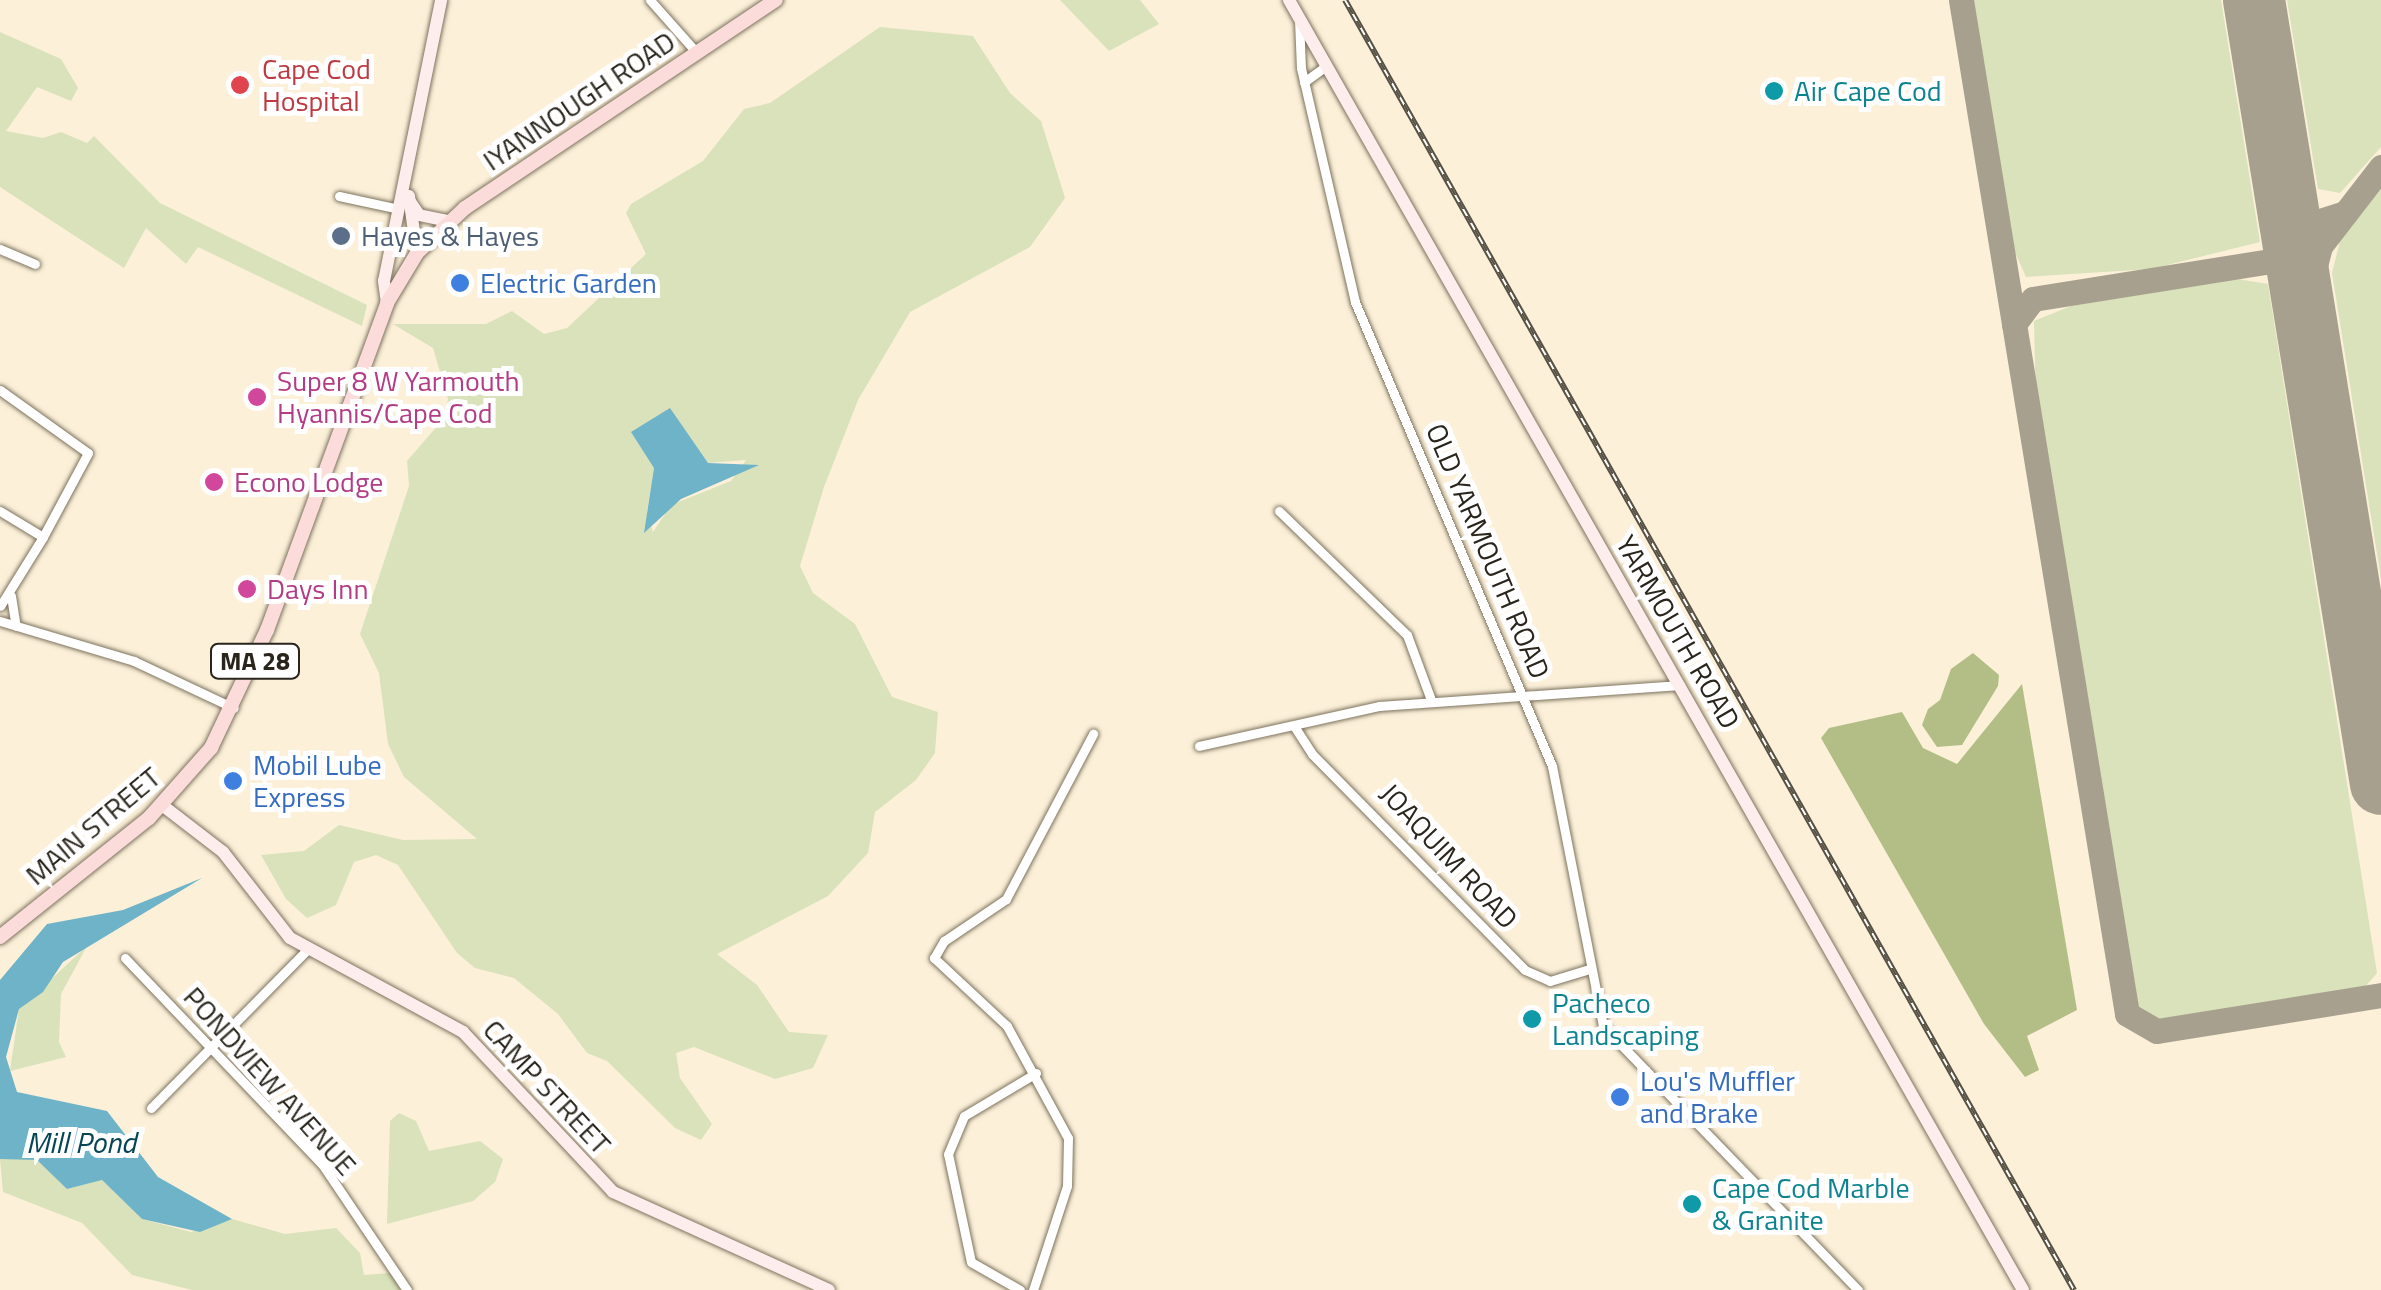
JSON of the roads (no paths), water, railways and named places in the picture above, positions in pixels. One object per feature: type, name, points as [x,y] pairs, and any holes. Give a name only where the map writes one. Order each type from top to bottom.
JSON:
[{"type":"main road","name":"MAIN STREET","points":[[387,302],[384,281],[404,205],[440,0]]},
{"type":"main road","name":"IYANNOUGH ROAD","points":[[417,253],[448,220],[776,0]]},
{"type":"main road","name":"YARMOUTH ROAD","points":[[1288,0],[2022,1290]]},
{"type":"main road","name":"MAIN STREET","points":[[0,936],[162,805],[234,708],[356,402],[387,302],[417,253],[404,205]]},
{"type":"main road","points":[[404,205],[422,217],[448,220]]},
{"type":"main road","name":"CAMP STREET","points":[[162,805],[213,843],[262,910],[308,950],[463,1032],[625,1201],[829,1290]]},
{"type":"street","points":[[650,0],[697,52]]},
{"type":"street","name":"OLD YARMOUTH ROAD","points":[[1299,18],[1304,82],[1354,302],[1525,696],[1561,796],[1587,970],[1613,1042],[1858,1290]]},
{"type":"street","points":[[1304,82],[1326,66]]},
{"type":"street","points":[[339,196],[404,205]]},
{"type":"street","points":[[0,248],[35,264]]},
{"type":"street","points":[[0,390],[88,453],[11,596],[0,606]]},
{"type":"street","points":[[0,510],[44,537]]},
{"type":"street","points":[[1279,511],[1407,635],[1431,700]]},
{"type":"street","points":[[11,596],[16,626]]},
{"type":"street","points":[[0,621],[134,660],[234,708]]},
{"type":"street","points":[[1199,746],[1431,700],[1680,685]]},
{"type":"street","name":"JOAQUIM ROAD","points":[[1294,726],[1525,970],[1550,981],[1587,970]]},
{"type":"street","points":[[1033,1290],[1070,1154],[1036,1073],[997,1013],[934,958],[944,940],[1006,899],[1093,734]]},
{"type":"street","points":[[150,1108],[308,950]]},
{"type":"street","name":"PONDVIEW AVENUE","points":[[125,958],[332,1178],[407,1290]]},
{"type":"street","points":[[1020,1290],[971,1262],[948,1154],[964,1116],[1036,1073]]},
{"type":"water","points":[[670,408],[708,463],[759,465],[681,499],[644,533],[654,468],[631,432]]},
{"type":"water","name":"Mill Pond","points":[[202,878],[63,962],[43,992],[19,1009],[6,1057],[17,1092],[107,1111],[158,1177],[232,1219],[200,1232],[142,1219],[102,1180],[67,1189],[37,1160],[0,1159],[0,980],[47,924],[123,910]]},
{"type":"railway","points":[[1345,0],[2074,1290]]},
{"type":"place","name":"Cape Cod Hospital","points":[[240,85]]},
{"type":"place","name":"Air Cape Cod","points":[[1774,91]]},
{"type":"place","name":"Hayes & Hayes","points":[[341,236]]},
{"type":"place","name":"Electric Garden","points":[[460,283]]},
{"type":"place","name":"Super 8 W Yarmouth Hyannis/Cape Cod","points":[[257,397]]},
{"type":"place","name":"Econo Lodge","points":[[214,482]]},
{"type":"place","name":"Days Inn","points":[[247,589]]},
{"type":"place","name":"Mobil Lube Express","points":[[233,781]]},
{"type":"place","name":"Pacheco Landscaping","points":[[1532,1019]]},
{"type":"place","name":"Lou's Muffler and Brake","points":[[1620,1097]]},
{"type":"place","name":"Cape Cod Marble & Granite","points":[[1692,1204]]}]
